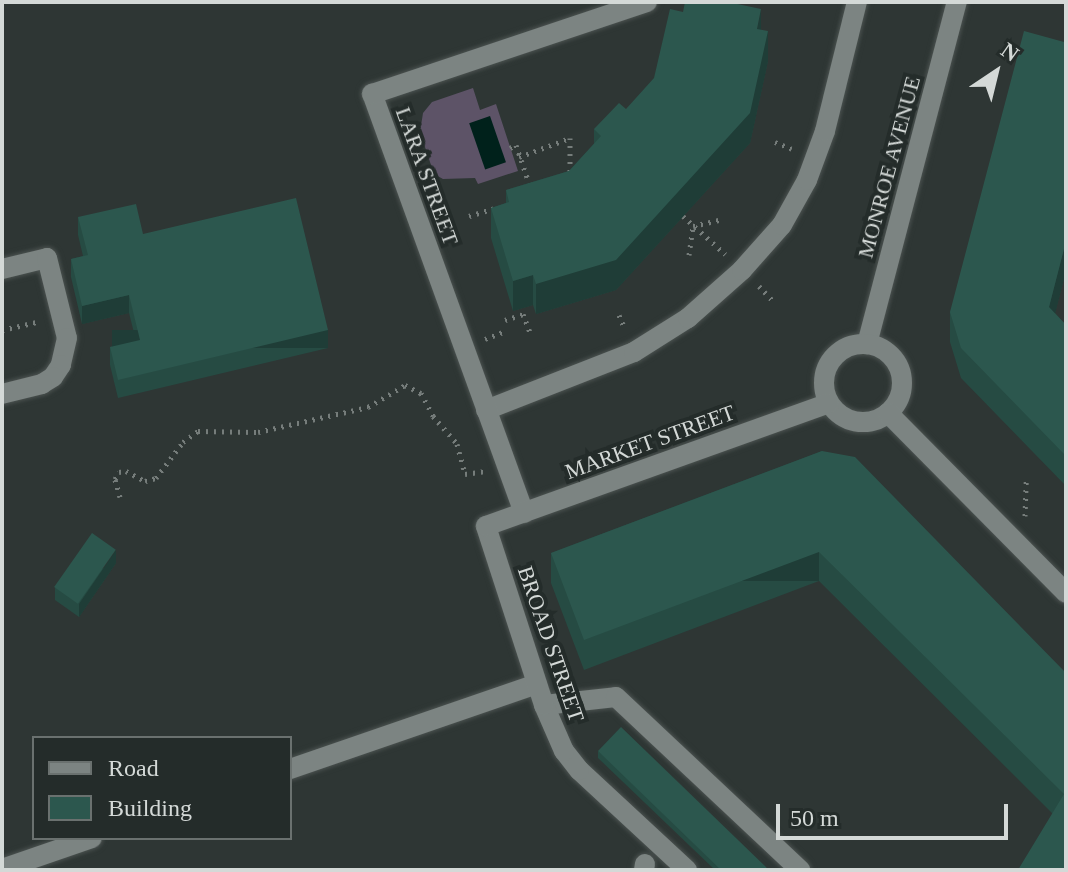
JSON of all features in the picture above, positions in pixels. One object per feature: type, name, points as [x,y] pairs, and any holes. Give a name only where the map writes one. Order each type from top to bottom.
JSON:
[{"type":"street","name":"LARA STREET","points":[[524,513],[372,94],[616,7],[647,2]]},
{"type":"street","points":[[486,410],[634,352],[688,318],[742,270],[782,225],[807,180],[825,131],[857,2]]},
{"type":"street","name":"MONROE AVENUE","points":[[867,344],[957,2]]},
{"type":"street","points":[[2,269],[47,258],[67,338],[61,365],[53,377],[42,384],[2,394]]},
{"type":"street","points":[[867,344],[891,355],[898,366],[902,391],[888,413],[863,423],[850,420],[829,403],[825,392],[828,368],[843,350],[867,344]]},
{"type":"street","name":"MARKET STREET","points":[[486,526],[829,403]]},
{"type":"street","points":[[888,413],[1066,593]]},
{"type":"street","name":"BROAD STREET","points":[[486,526],[544,705],[572,762],[687,870]]},
{"type":"street","points":[[292,768],[537,684]]},
{"type":"street","points":[[544,705],[616,697],[800,870]]},
{"type":"street","points":[[2,869],[86,840]]},
{"type":"path","points":[[519,157],[570,138],[567,183]]},
{"type":"path","points":[[510,148],[516,145],[533,195]]},
{"type":"path","points":[[469,216],[507,203]]},
{"type":"path","points":[[683,216],[725,255]]},
{"type":"path","points":[[693,226],[723,219]]},
{"type":"path","points":[[689,255],[693,226]]},
{"type":"path","points":[[761,288],[775,303]]},
{"type":"path","points":[[505,320],[523,314],[531,335]]},
{"type":"path","points":[[120,497],[115,479],[119,472],[124,470],[145,481],[156,478],[183,442],[198,431],[258,432],[368,407],[405,385],[421,393],[433,416],[457,444],[465,474],[488,471]]},
{"type":"shaded area","points":[[473,88],[480,110],[496,104],[518,171],[478,184],[475,178],[443,179],[434,174],[420,132],[423,113],[432,102]]},
{"type":"shaded area","points":[[490,116],[506,162],[485,169],[469,123]]},
{"type":"building","points":[[685,2],[728,2],[761,9],[757,29],[768,31],[750,113],[616,260],[536,284],[533,275],[513,281],[491,208],[509,202],[506,190],[569,171],[601,136],[594,129],[619,103],[626,109],[654,78],[670,9],[683,12]]},
{"type":"building","points":[[1024,31],[1064,42],[1066,36],[1066,241],[1049,307],[1066,325],[1066,456],[961,348],[950,312]]},
{"type":"building","points":[[296,198],[328,330],[118,380],[110,347],[140,340],[129,295],[82,306],[71,259],[88,255],[78,217],[136,204],[143,234]]},
{"type":"building","points":[[822,451],[855,457],[1066,673],[1066,870],[1018,870],[1064,794],[819,552],[584,640],[551,553]]},
{"type":"building","points":[[92,533],[116,550],[78,604],[54,587]]},
{"type":"building","points":[[621,727],[769,870],[721,870],[598,751]]}]
